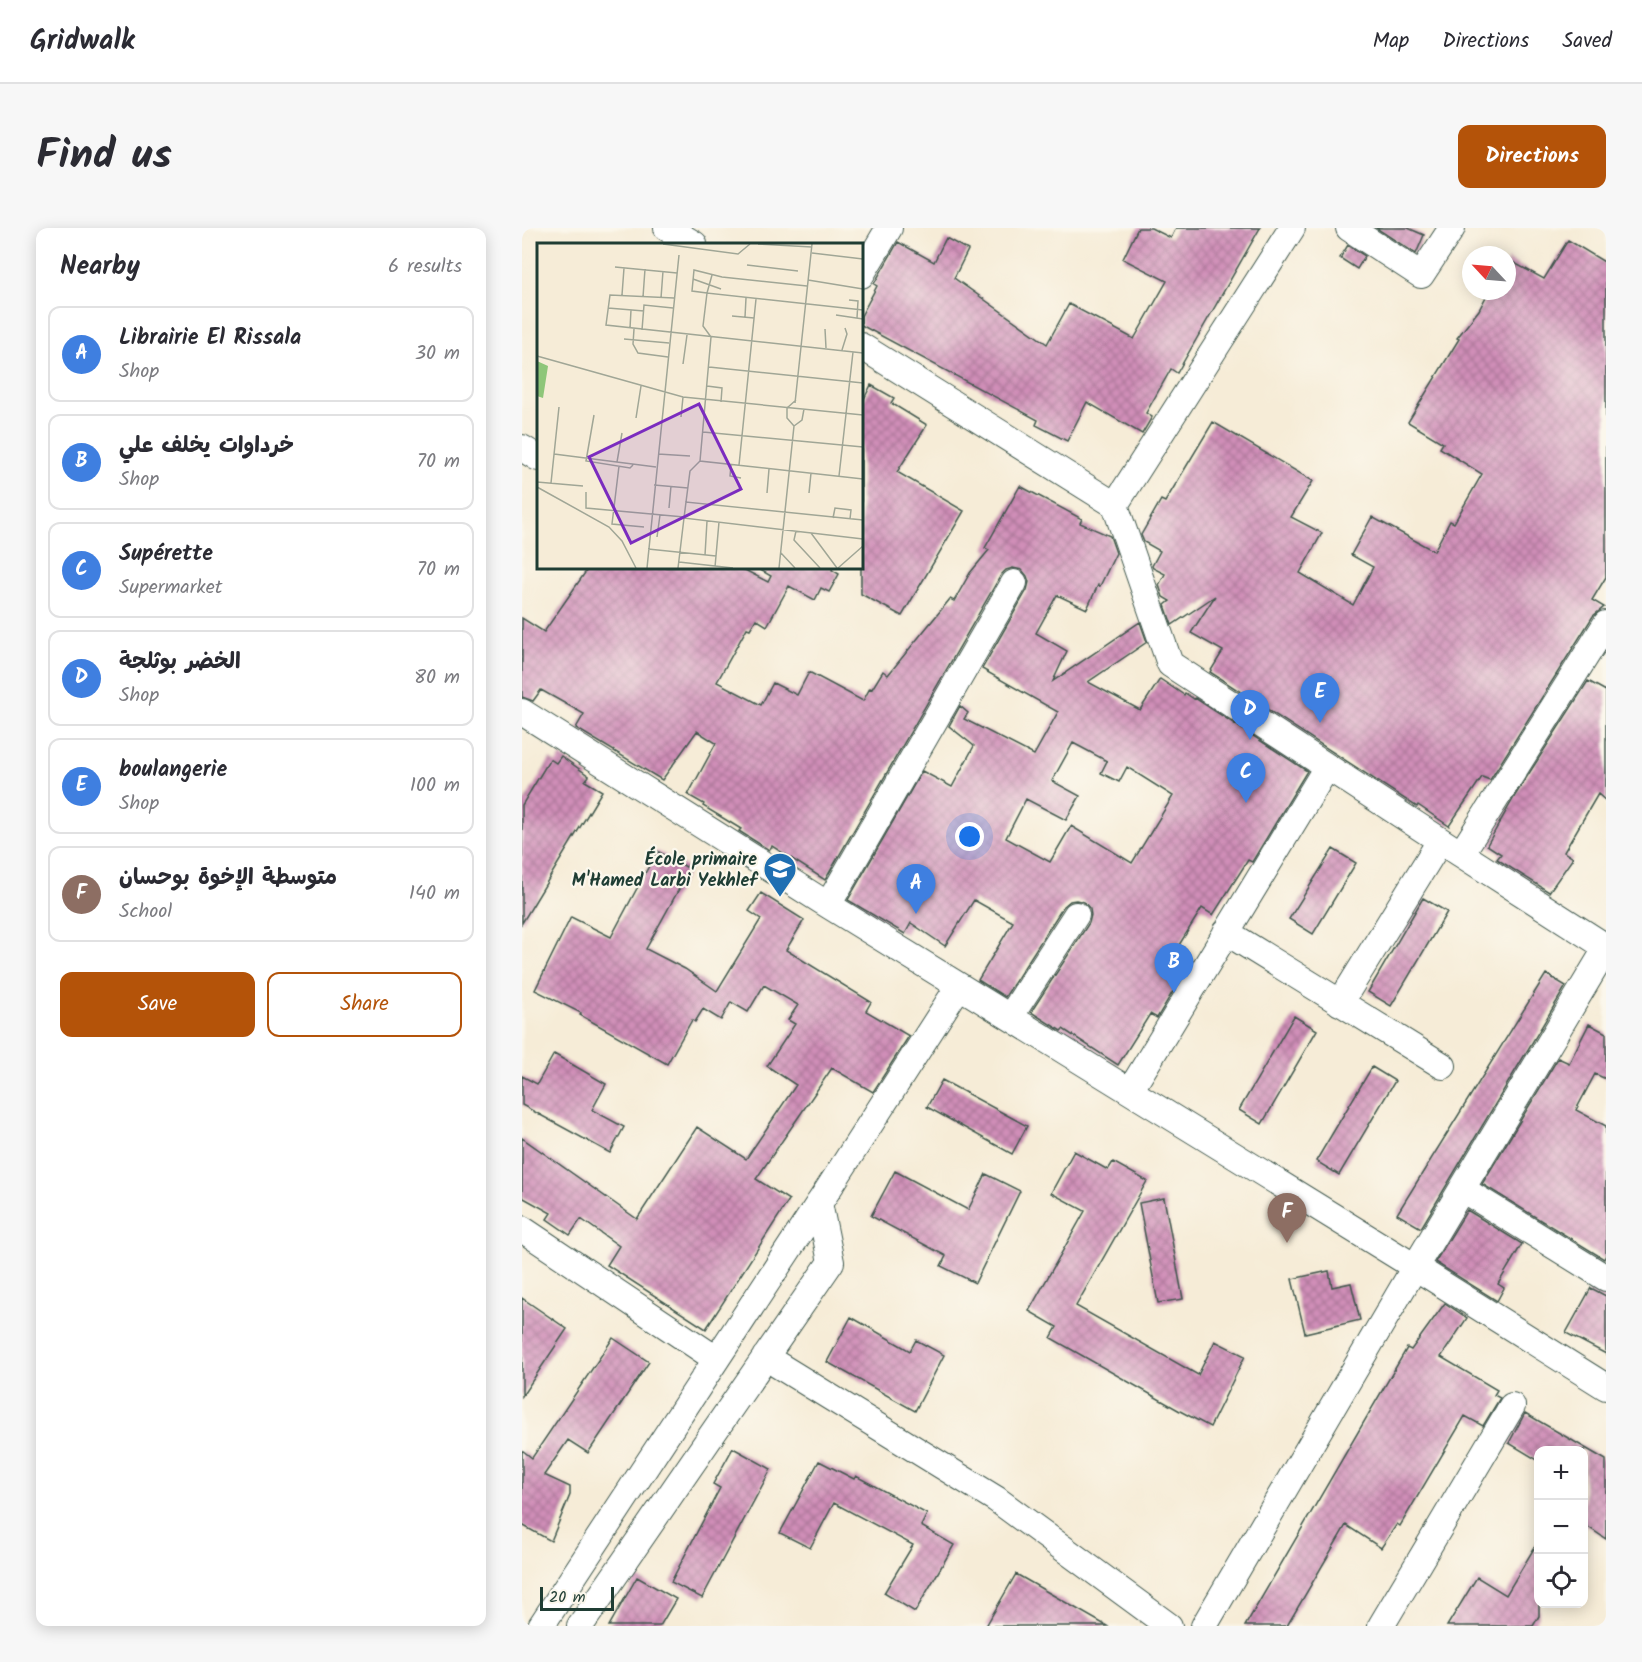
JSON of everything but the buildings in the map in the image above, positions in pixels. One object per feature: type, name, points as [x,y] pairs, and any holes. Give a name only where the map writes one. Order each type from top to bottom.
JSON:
[{"type":"street","points":[[667,228],[692,243]]},
{"type":"street","points":[[862,273],[890,228]]},
{"type":"street","points":[[1115,505],[1292,228]]},
{"type":"street","points":[[1349,228],[1420,275],[1452,228]]},
{"type":"street","points":[[862,346],[1115,505],[1170,664],[1606,948],[1204,1626]]},
{"type":"street","points":[[522,448],[537,457]]},
{"type":"street","points":[[828,905],[1014,584]]},
{"type":"street","points":[[1340,1002],[1606,624]]},
{"type":"street","points":[[522,712],[828,905],[1606,1387]]},
{"type":"street","points":[[1130,1091],[1327,767]]},
{"type":"street","points":[[1010,1017],[1076,915]]},
{"type":"street","points":[[1226,932],[1443,1066]]},
{"type":"street","points":[[541,1626],[959,986]]},
{"type":"street","points":[[1462,1189],[1606,1278]]},
{"type":"street","points":[[580,1626],[831,1262],[819,1203]]},
{"type":"street","points":[[522,1230],[716,1359]]},
{"type":"street","points":[[765,1357],[996,1499],[1169,1626]]},
{"type":"street","points":[[1381,1626],[1512,1406]]},
{"type":"place","name":"boulangerie","points":[[1320,723]]},
{"type":"place","name":"الخضر بوثلجة","points":[[1250,740]]},
{"type":"place","name":"Supérette","points":[[1246,803]]},
{"type":"place","name":"École primaire M'Hamed Larbi Yekhlef","points":[[780,898]]},
{"type":"place","name":"Librairie El Rissala","points":[[916,914]]},
{"type":"place","name":"خرداوات يخلف علي","points":[[1174,993]]},
{"type":"place","name":"متوسطة الإخوة بوحسان","points":[[1287,1243]]}]
